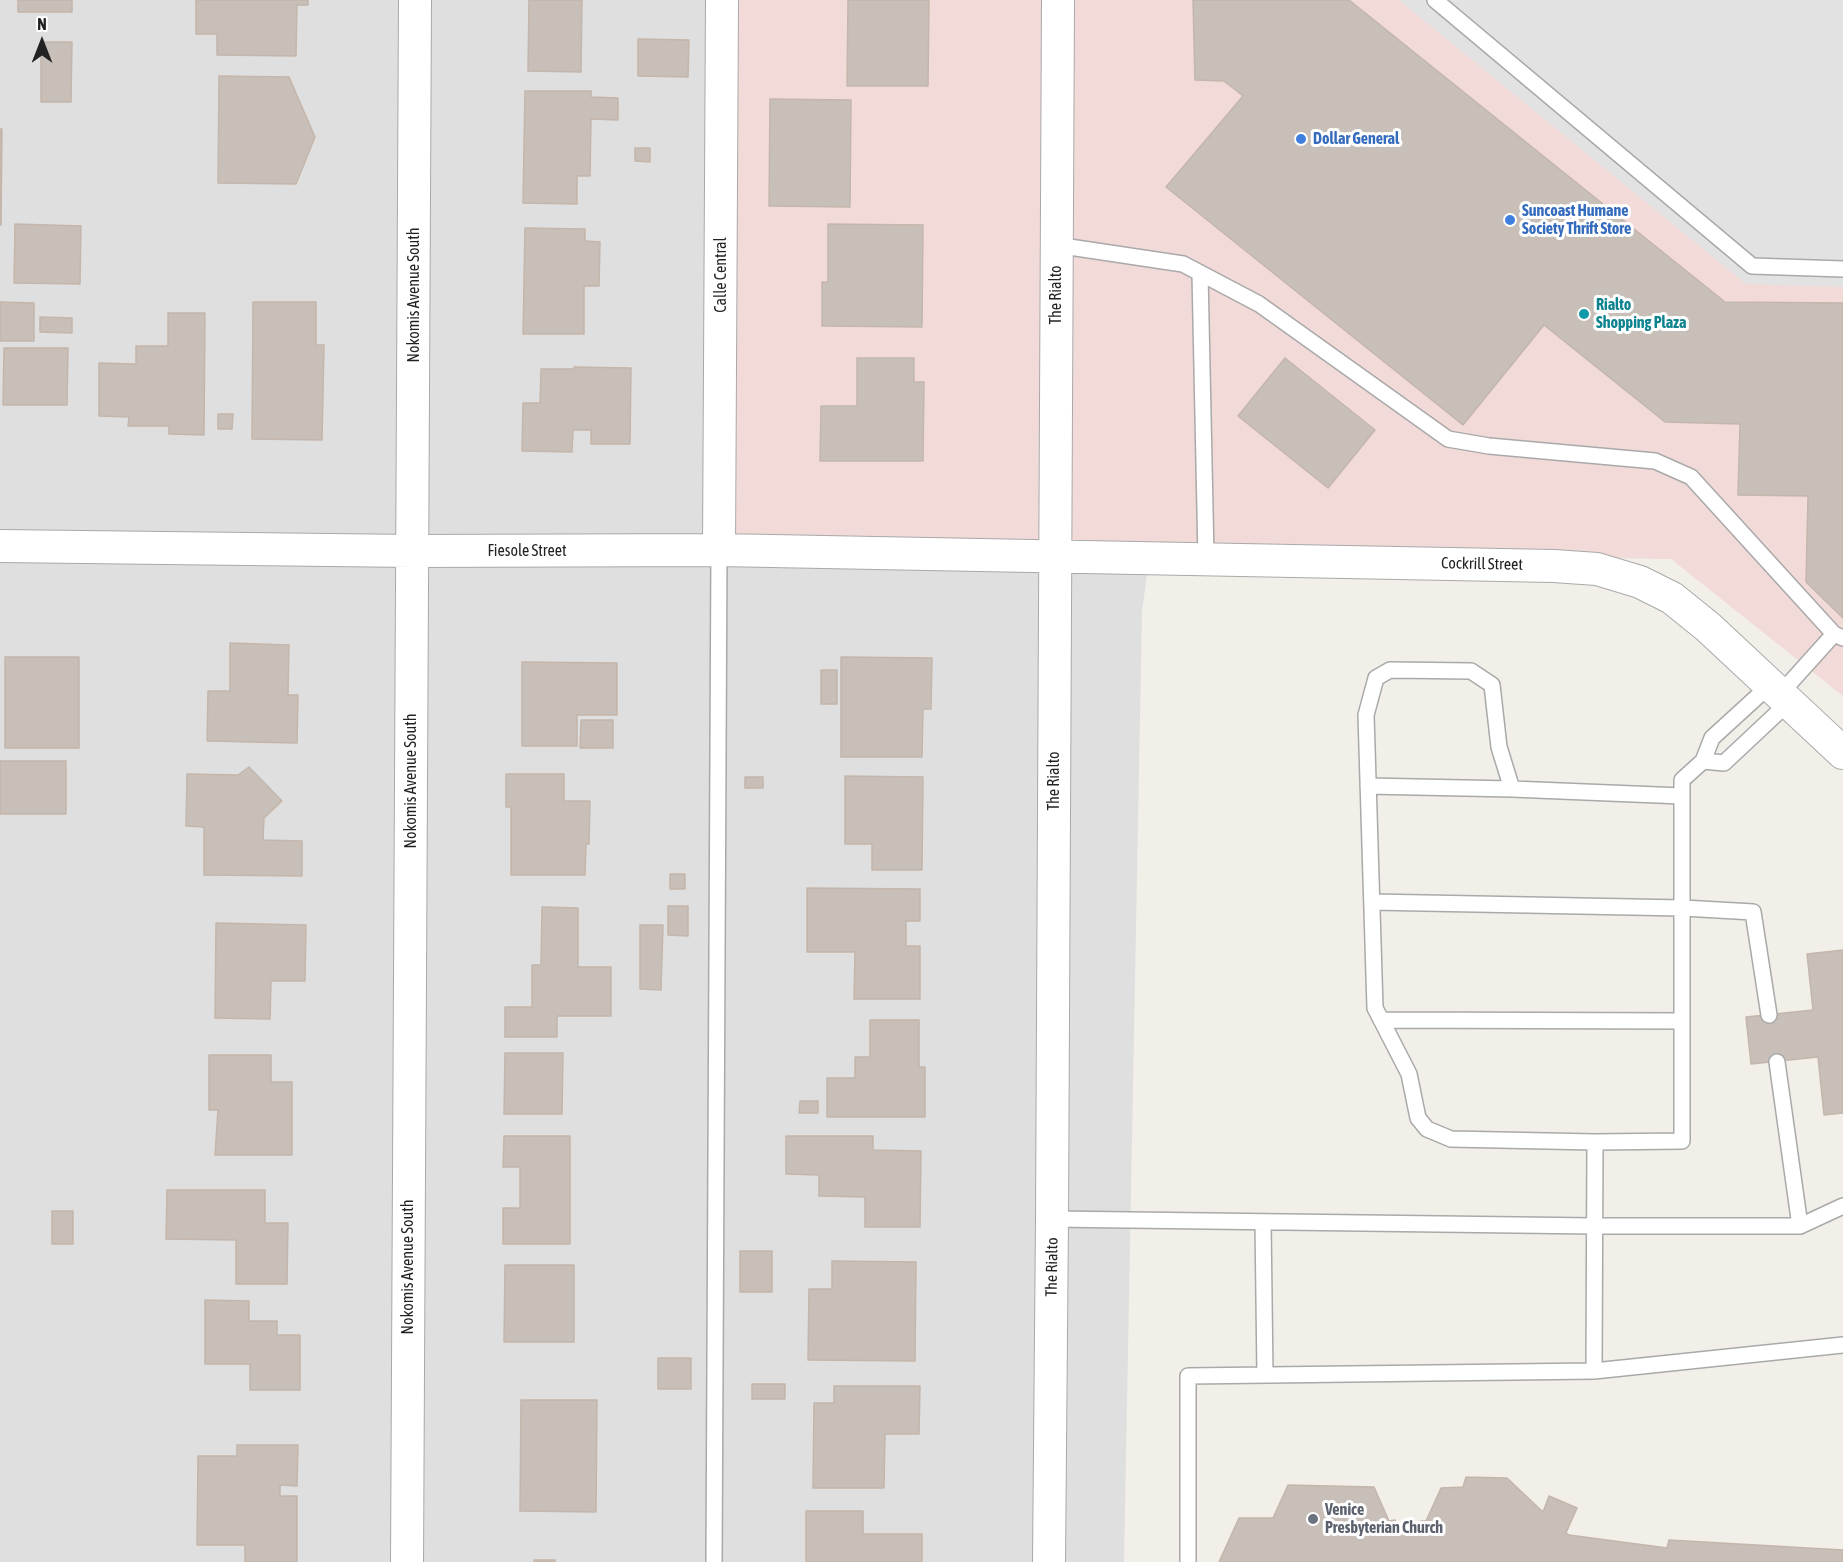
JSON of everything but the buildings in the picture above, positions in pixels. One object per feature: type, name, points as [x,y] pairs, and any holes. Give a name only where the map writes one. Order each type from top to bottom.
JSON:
[{"type":"street","name":"Nokomis Avenue South","points":[[406,1562],[415,0]]},
{"type":"street","name":"Calle Central","points":[[719,550],[722,0]]},
{"type":"street","name":"The Rialto","points":[[1049,1562],[1058,0]]},
{"type":"street","name":"Fiesole Street","points":[[0,546],[412,551],[719,550],[1055,555]]},
{"type":"street","name":"Cockrill Street","points":[[1055,555],[1554,566],[1597,569],[1640,582],[1672,598],[1708,627],[1843,753]]},
{"type":"lane","points":[[1435,0],[1752,266],[1843,268]]},
{"type":"lane","points":[[1056,245],[1183,264],[1259,304],[1448,439],[1489,446],[1655,461],[1691,477],[1839,636],[1779,694],[1724,763],[1703,760]]},
{"type":"lane","points":[[1200,273],[1206,558]]},
{"type":"lane","points":[[714,1562],[719,550]]},
{"type":"lane","points":[[1512,789],[1499,747],[1492,685],[1471,671],[1390,670],[1377,678],[1366,715],[1375,1008],[1408,1074],[1418,1118],[1427,1129],[1451,1139],[1595,1142],[1682,1140],[1682,780],[1703,760],[1712,738],[1779,694]]},
{"type":"lane","points":[[1368,786],[1682,796]]},
{"type":"lane","points":[[1372,902],[1683,908],[1753,912],[1769,1015]]},
{"type":"lane","points":[[1381,1020],[1682,1022]]},
{"type":"lane","points":[[1777,1062],[1800,1226]]},
{"type":"lane","points":[[1594,1371],[1595,1142]]},
{"type":"lane","points":[[1052,1220],[1800,1226],[1843,1206]]},
{"type":"lane","points":[[1263,1222],[1265,1375]]},
{"type":"lane","points":[[1188,1562],[1188,1376],[1594,1371],[1843,1345]]},
{"type":"shaded area","points":[[0,0],[729,0],[1150,551],[1142,612],[1124,1562],[0,1562]]},
{"type":"shaded area","points":[[729,0],[1843,0],[1843,696],[1671,559],[1150,551],[726,565]]},
{"type":"shaded area","points":[[1399,0],[1843,0],[1843,287],[1746,284]]},
{"type":"place","name":"Dollar General","points":[[1301,139]]},
{"type":"place","name":"Suncoast Humane Society Thrift Store","points":[[1510,220]]},
{"type":"place","name":"Rialto Shopping Plaza","points":[[1584,314]]},
{"type":"place","name":"Venice Presbyterian Church","points":[[1313,1519]]}]
